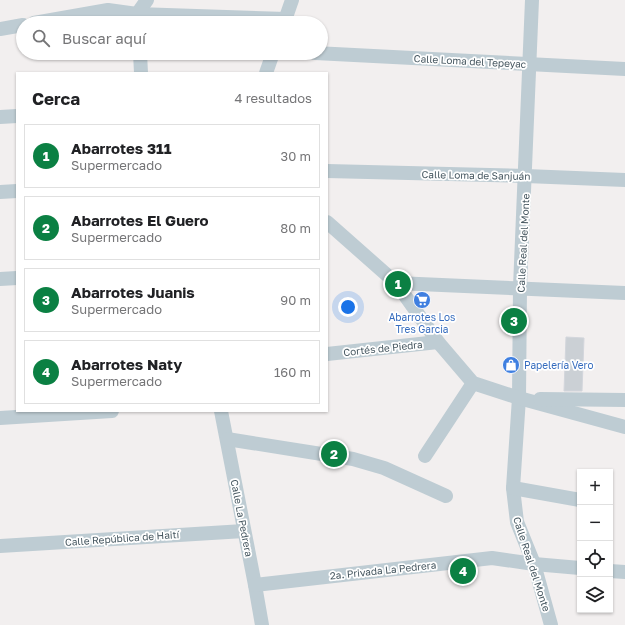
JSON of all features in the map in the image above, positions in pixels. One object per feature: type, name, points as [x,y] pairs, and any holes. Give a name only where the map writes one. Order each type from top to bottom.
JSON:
[{"type":"street","points":[[139,16],[146,0]]},
{"type":"street","points":[[287,16],[292,0]]},
{"type":"street","name":"Calle Real del Monte","points":[[532,0],[528,64],[526,176],[520,287],[519,398],[513,488],[517,522],[534,564],[551,625]]},
{"type":"street","points":[[62,16],[106,5],[131,16]]},
{"type":"street","points":[[0,29],[16,26]]},
{"type":"street","name":"Calle Loma del Tepeyac","points":[[328,54],[625,69]]},
{"type":"street","points":[[140,60],[141,72]]},
{"type":"street","points":[[266,72],[271,60]]},
{"type":"street","points":[[0,117],[16,116]]},
{"type":"street","name":"Calle Loma de Sanjuán","points":[[328,171],[625,180]]},
{"type":"street","points":[[0,192],[16,191]]},
{"type":"street","points":[[328,223],[396,283],[438,342],[473,383],[519,398],[625,427]]},
{"type":"street","points":[[0,279],[16,278]]},
{"type":"street","points":[[396,283],[520,287],[625,293]]},
{"type":"street","name":"Cortés de Piedra","points":[[328,354],[438,342]]},
{"type":"street","points":[[425,456],[473,383]]},
{"type":"street","points":[[519,398],[625,400]]},
{"type":"street","points":[[0,418],[49,413],[80,412]]},
{"type":"street","name":"Calle La Pedrera","points":[[221,412],[262,625]]},
{"type":"street","points":[[227,439],[353,459],[384,468],[446,496]]},
{"type":"street","points":[[513,488],[577,499]]},
{"type":"street","name":"Calle República de Haití","points":[[0,546],[244,531]]},
{"type":"street","name":"2a. Privada La Pedrera","points":[[255,585],[492,558],[577,568]]},
{"type":"street","points":[[613,571],[625,572]]},
{"type":"building","points":[[566,337],[584,338],[582,391],[564,391]]},
{"type":"place","name":"Abarrotes 311","points":[[398,284]]},
{"type":"place","name":"Abarrotes Los Tres Garcia","points":[[422,300]]},
{"type":"place","name":"Abarrotes Juanis","points":[[514,321]]},
{"type":"place","name":"Papelería Vero","points":[[511,365]]},
{"type":"place","name":"Abarrotes El Guero","points":[[334,454]]},
{"type":"place","name":"Abarrotes Naty","points":[[463,571]]}]
